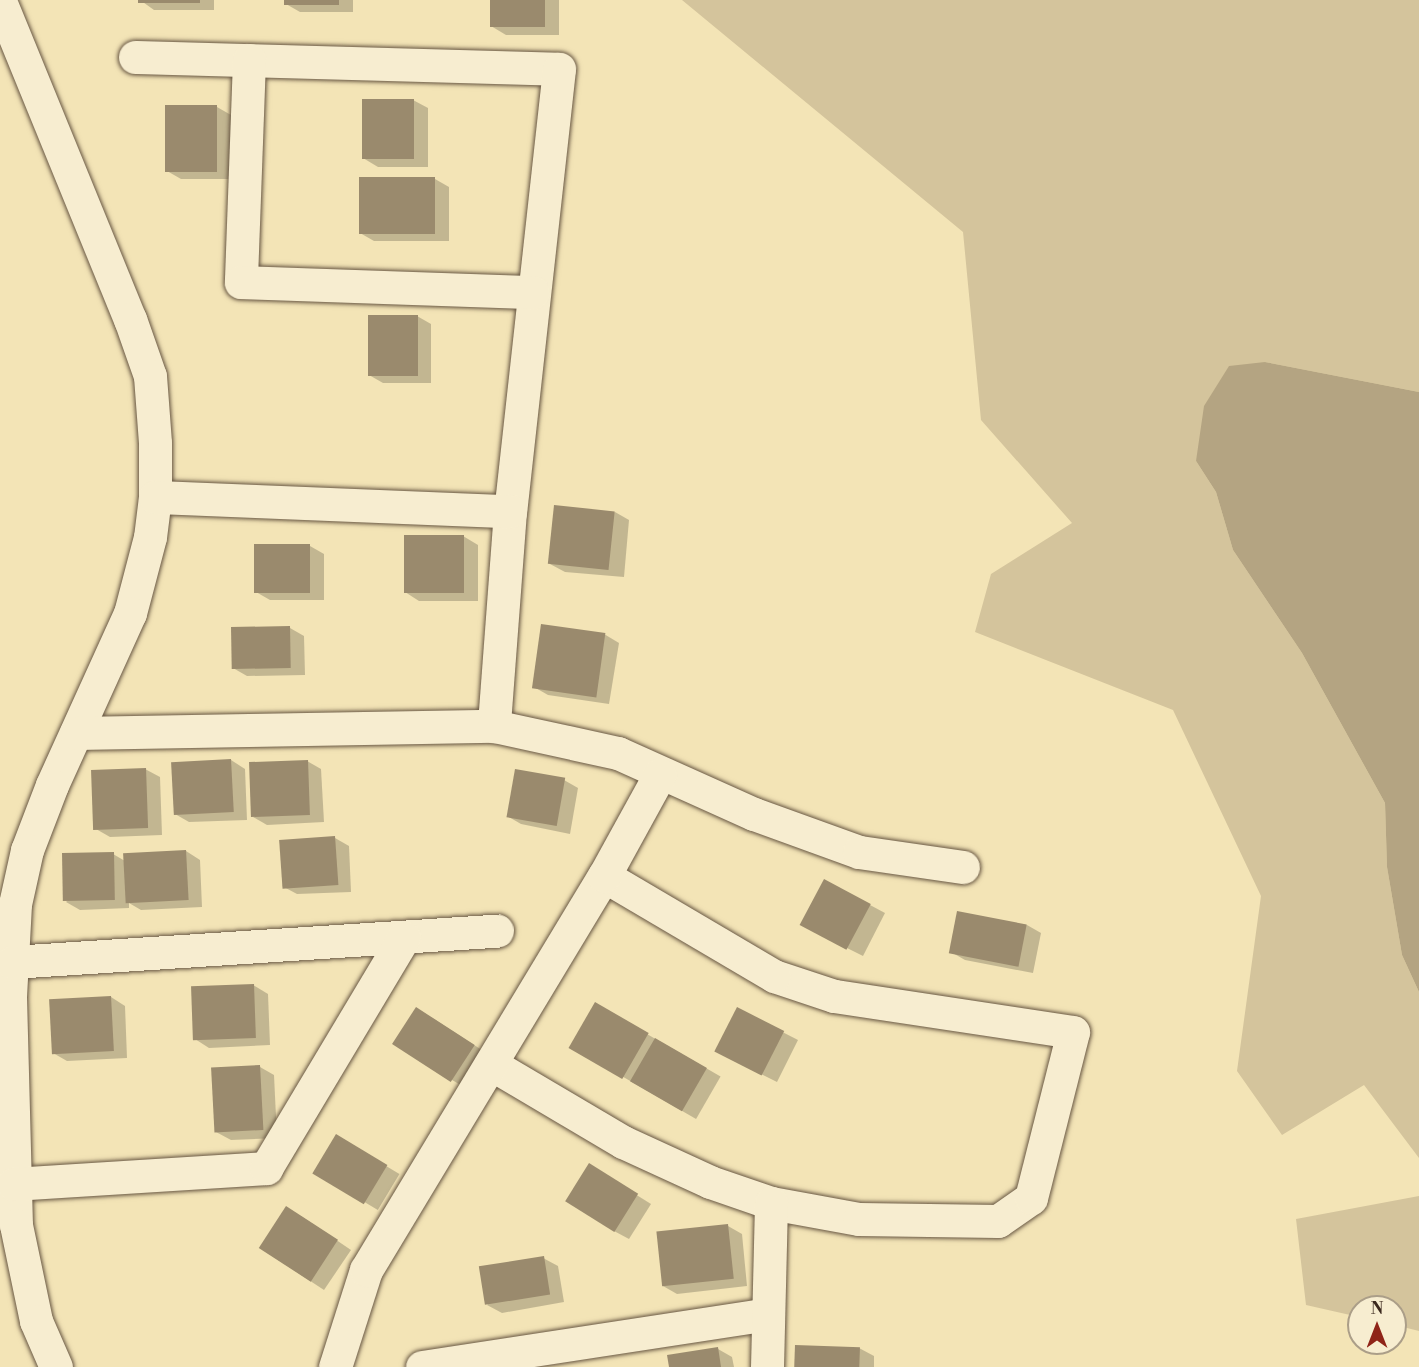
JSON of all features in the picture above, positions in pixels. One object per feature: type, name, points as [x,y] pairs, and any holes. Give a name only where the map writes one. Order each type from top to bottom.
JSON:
[{"type":"street","points":[[0,1],[130,319],[150,376],[155,497],[148,547],[130,613],[27,850],[15,904],[12,962],[13,1184],[22,1270],[39,1331],[56,1367]]},
{"type":"street","points":[[135,57],[559,69],[532,292],[510,510],[494,726]]},
{"type":"street","points":[[249,60],[241,282],[532,292]]},
{"type":"street","points":[[155,497],[510,510]]},
{"type":"street","points":[[76,733],[494,726],[618,753],[660,774],[859,852],[963,867]]},
{"type":"street","points":[[335,1367],[366,1270],[604,876],[660,774]]},
{"type":"street","points":[[491,1064],[622,1142],[710,1182],[771,1203],[859,1219],[998,1221],[1032,1198],[1073,1032],[834,996],[774,976],[604,876]]},
{"type":"street","points":[[12,962],[497,931]]},
{"type":"street","points":[[13,1184],[266,1168],[404,937]]},
{"type":"street","points":[[767,1367],[771,1203]]},
{"type":"street","points":[[422,1367],[767,1314]]},
{"type":"shaded area","points":[[682,0],[1419,0],[1419,392],[1265,362],[1196,461],[1216,492],[1233,550],[1302,653],[1385,803],[1387,867],[1402,955],[1419,992],[1419,1158],[1364,1085],[1282,1135],[1237,1071],[1261,896],[1173,710],[975,632],[991,574],[1072,523],[981,420],[963,232]]},
{"type":"shaded area","points":[[1265,362],[1419,392],[1419,992],[1402,955],[1387,867],[1385,803],[1302,653],[1233,550],[1216,492],[1196,461],[1204,406],[1229,366]]},
{"type":"shaded area","points":[[1419,1196],[1419,1331],[1407,1328],[1407,1295],[1347,1295],[1347,1314],[1306,1305],[1296,1219]]},
{"type":"building","points":[[138,0],[200,0],[200,3],[138,3]]},
{"type":"building","points":[[284,0],[339,0],[339,5],[284,5]]},
{"type":"building","points":[[490,0],[545,0],[545,27],[490,27]]},
{"type":"building","points":[[362,99],[414,99],[414,159],[362,159]]},
{"type":"building","points":[[165,105],[217,105],[217,172],[165,172]]},
{"type":"building","points":[[359,177],[435,177],[435,234],[359,234]]},
{"type":"building","points":[[368,315],[418,315],[418,376],[368,376]]},
{"type":"building","points":[[554,505],[615,511],[608,570],[548,564]]},
{"type":"building","points":[[404,535],[464,535],[464,593],[404,593]]},
{"type":"building","points":[[254,544],[310,544],[310,593],[254,593]]},
{"type":"building","points":[[541,624],[605,633],[596,697],[532,688]]},
{"type":"building","points":[[290,626],[291,668],[232,669],[231,627]]},
{"type":"building","points":[[231,759],[234,812],[174,815],[171,762]]},
{"type":"building","points":[[308,760],[310,815],[251,817],[249,762]]},
{"type":"building","points":[[146,768],[148,828],[93,830],[91,770]]},
{"type":"building","points":[[515,769],[565,778],[557,826],[506,817]]},
{"type":"building","points":[[335,836],[338,885],[283,889],[279,840]]},
{"type":"building","points":[[186,850],[189,900],[126,903],[123,853]]},
{"type":"building","points":[[114,852],[115,900],[63,901],[62,853]]},
{"type":"building","points":[[824,879],[871,904],[846,950],[800,925]]},
{"type":"building","points":[[957,911],[1027,925],[1018,967],[949,953]]},
{"type":"building","points":[[254,984],[256,1038],[193,1040],[191,986]]},
{"type":"building","points":[[111,996],[114,1051],[52,1054],[49,999]]},
{"type":"building","points":[[595,1002],[649,1033],[622,1079],[569,1048]]},
{"type":"building","points":[[416,1007],[475,1045],[451,1082],[392,1044]]},
{"type":"building","points":[[737,1007],[784,1031],[762,1076],[714,1052]]},
{"type":"building","points":[[655,1038],[707,1068],[682,1111],[630,1081]]},
{"type":"building","points":[[260,1065],[263,1130],[214,1132],[211,1068]]},
{"type":"building","points":[[336,1134],[387,1165],[364,1204],[312,1173]]},
{"type":"building","points":[[589,1163],[638,1194],[614,1232],[565,1201]]},
{"type":"building","points":[[286,1206],[338,1240],[311,1282],[259,1248]]},
{"type":"building","points":[[728,1224],[734,1279],[662,1286],[656,1232]]},
{"type":"building","points":[[544,1256],[550,1295],[485,1305],[479,1266]]},
{"type":"building","points":[[795,1345],[860,1347],[859,1367],[794,1367]]},
{"type":"building","points":[[718,1347],[721,1367],[669,1367],[667,1355]]}]
